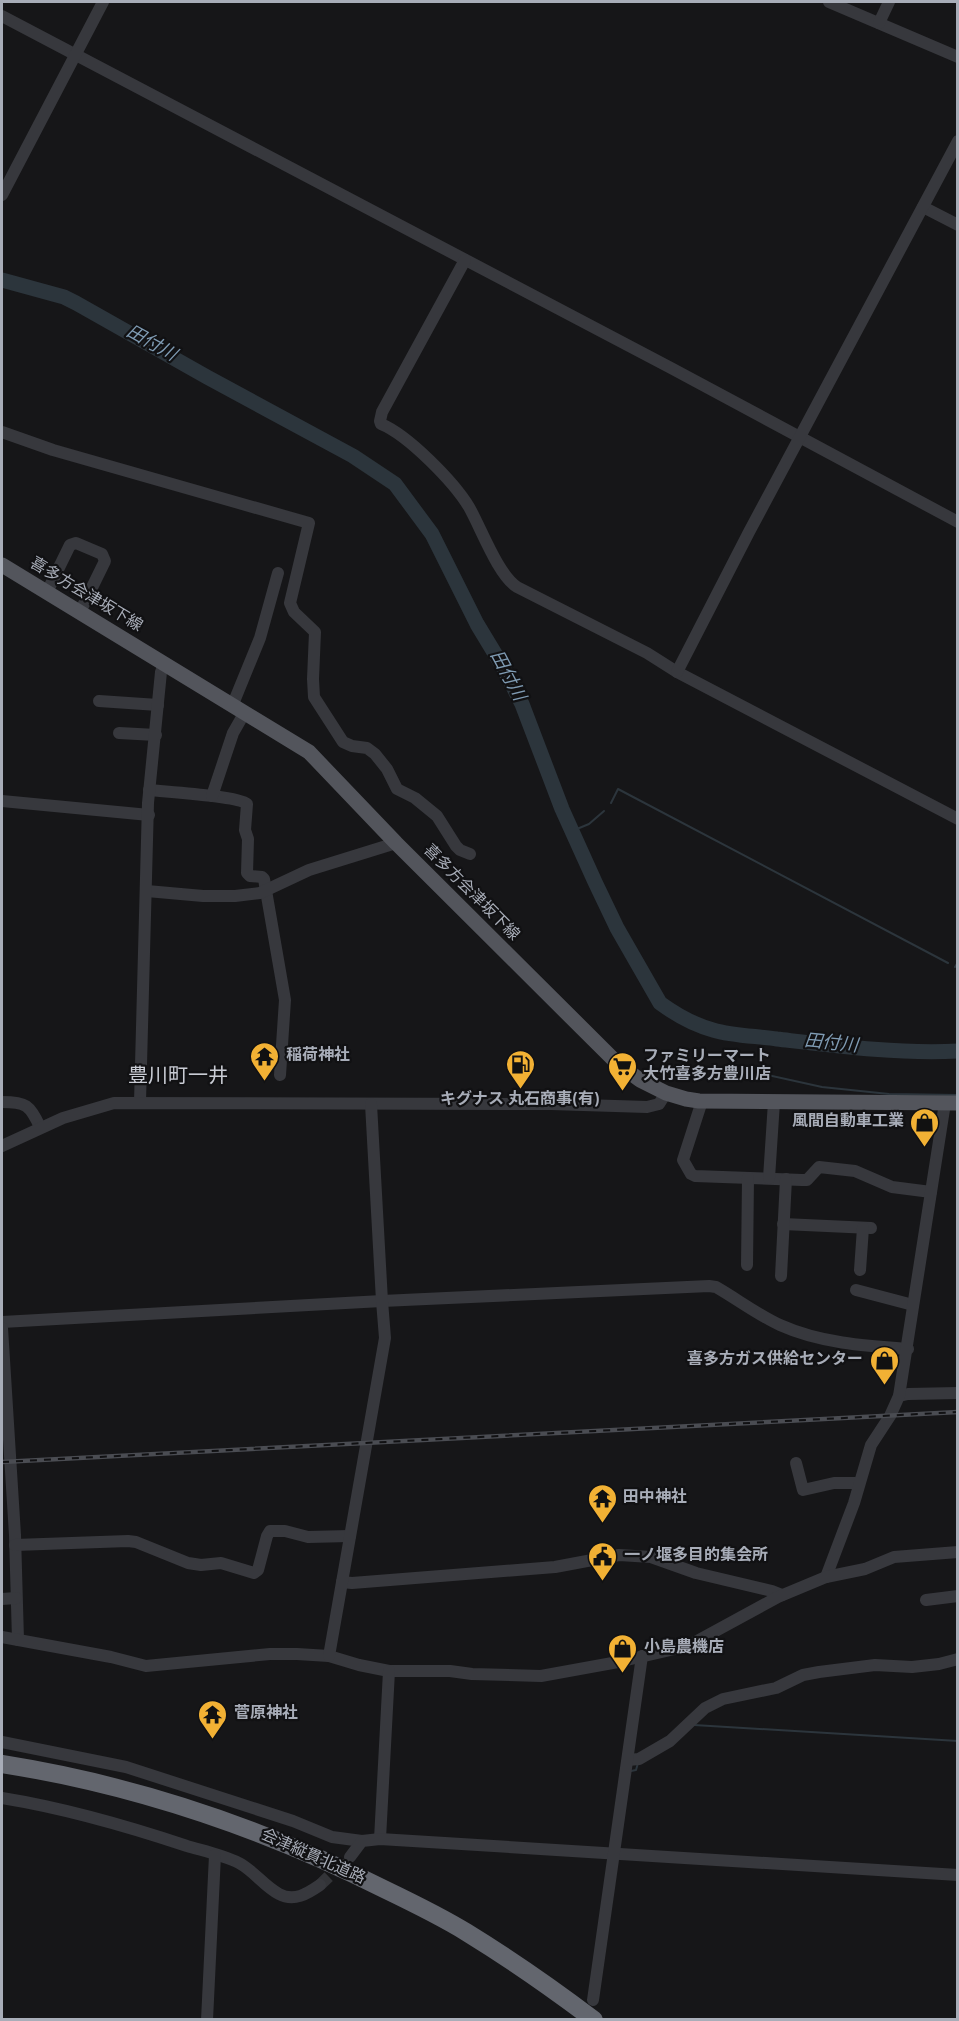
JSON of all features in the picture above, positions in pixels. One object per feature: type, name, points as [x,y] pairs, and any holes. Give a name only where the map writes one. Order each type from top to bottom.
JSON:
[{"type":"highway","name":"会津縦貫北道路","points":[[2,1764],[88,1780],[146,1796],[230,1822],[281,1841],[345,1869],[464,1931],[525,1970],[594,2019]]},
{"type":"highway","name":"会津縦貫北道路","points":[[2,1773],[144,1803],[228,1830],[342,1875],[412,1910],[461,1938],[522,1976],[583,2019]]},
{"type":"main road","name":"喜多方会津坂下線","points":[[2,566],[309,752],[396,843],[617,1063],[640,1080],[666,1093],[702,1101],[951,1103]]},
{"type":"street","points":[[2,195],[103,2]]},
{"type":"street","points":[[829,2],[957,57]]},
{"type":"street","points":[[879,23],[889,2]]},
{"type":"street","points":[[2,16],[701,384],[957,522]]},
{"type":"street","points":[[677,672],[957,141]]},
{"type":"street","points":[[923,207],[957,225]]},
{"type":"street","points":[[465,260],[380,417],[381,424],[420,453],[468,505],[504,576],[509,581],[647,653],[677,672],[957,819]]},
{"type":"street","points":[[2,432],[53,450],[309,523],[290,603],[294,612],[309,624],[316,636],[314,698],[343,742],[351,746],[367,748],[375,754],[387,769],[397,789],[415,798],[434,814],[456,846],[470,854]]},
{"type":"street","points":[[47,592],[70,545],[76,543],[102,554],[105,561],[80,612]]},
{"type":"street","points":[[212,796],[233,733],[278,573]]},
{"type":"street","points":[[140,1102],[149,790],[156,735],[160,672],[164,664]]},
{"type":"street","points":[[99,701],[158,705]]},
{"type":"street","points":[[119,733],[156,735]]},
{"type":"street","points":[[149,790],[242,800],[247,804],[245,830],[248,839],[247,873],[250,876],[262,877],[285,1000],[280,1076]]},
{"type":"street","points":[[2,801],[149,815]]},
{"type":"street","points":[[147,891],[217,897],[250,895],[266,891],[301,873],[396,843]]},
{"type":"street","points":[[2,1146],[40,1127],[77,1113],[114,1103],[551,1104],[647,1107],[659,1104],[666,1093]]},
{"type":"street","points":[[702,1101],[683,1160],[691,1174],[807,1180],[819,1167],[855,1171],[892,1187],[931,1192]]},
{"type":"street","points":[[2,1102],[16,1102],[27,1106],[40,1127]]},
{"type":"street","points":[[769,1178],[774,1102]]},
{"type":"street","points":[[826,1577],[854,1503],[871,1445],[890,1416],[899,1396],[931,1192],[951,1103]]},
{"type":"street","points":[[329,1656],[386,1338],[371,1104]]},
{"type":"street","points":[[747,1265],[748,1178]]},
{"type":"street","points":[[781,1276],[786,1179]]},
{"type":"street","points":[[783,1224],[867,1228],[860,1270]]},
{"type":"street","points":[[2,1322],[709,1286],[723,1291],[777,1324],[809,1336],[866,1346],[908,1349]]},
{"type":"street","points":[[856,1290],[914,1305]]},
{"type":"street","points":[[2,1328],[15,1545],[18,1640]]},
{"type":"street","points":[[899,1396],[957,1392]]},
{"type":"street","points":[[796,1463],[803,1490],[834,1483],[859,1483]]},
{"type":"street","points":[[15,1545],[128,1541],[188,1563],[201,1565],[221,1563],[254,1573],[258,1570],[270,1531],[285,1531],[305,1537],[350,1536]]},
{"type":"street","points":[[2,1637],[111,1657],[146,1666],[270,1654],[329,1656],[389,1671],[450,1671],[541,1676],[688,1646],[782,1595],[826,1577],[865,1569],[894,1557],[957,1552]]},
{"type":"street","points":[[342,1582],[555,1567],[619,1555],[651,1557],[696,1573],[782,1595]]},
{"type":"street","points":[[926,1600],[957,1596]]},
{"type":"street","points":[[2,1599],[16,1598]]},
{"type":"street","points":[[593,2000],[642,1656]]},
{"type":"street","points":[[628,1760],[639,1759],[670,1742],[705,1708],[723,1699],[776,1688],[803,1675],[819,1672],[875,1665],[912,1667],[957,1659]]},
{"type":"street","points":[[380,1839],[389,1671]]},
{"type":"street","points":[[2,1742],[126,1767],[293,1821],[332,1838],[362,1841],[380,1839],[957,1875]]},
{"type":"street","points":[[2,1798],[113,1823],[215,1855],[238,1863],[259,1877],[270,1889],[284,1896],[296,1898],[311,1892],[320,1885]]},
{"type":"street","points":[[350,1857],[362,1841]]},
{"type":"street","points":[[207,2019],[215,1855]]},
{"type":"waterway","name":"田付川","points":[[2,280],[64,297],[76,303],[353,456],[395,484],[432,534],[477,624],[522,704],[562,809],[595,882],[617,928],[660,1003],[692,1022],[729,1034],[868,1049],[958,1051]]},
{"type":"waterway","points":[[611,803],[618,789],[948,963]]},
{"type":"waterway","points":[[572,831],[589,824],[604,811]]},
{"type":"waterway","points":[[955,967],[958,962]]},
{"type":"waterway","points":[[712,1068],[741,1069],[822,1087],[889,1094],[958,1095]]},
{"type":"waterway","points":[[694,1725],[958,1741]]},
{"type":"waterway","points":[[631,1771],[636,1770],[638,1763]]},
{"type":"tunnel","points":[[320,1885],[342,1864]]},
{"type":"railway","points":[[2,1462],[958,1412]]},
{"type":"place","name":"稲荷神社","points":[[265,1082]]},
{"type":"place","name":"キグナス 丸石商事(有)","points":[[520,1090]]},
{"type":"place","name":"ファミリーマート 大竹喜多方豊川店","points":[[622,1092]]},
{"type":"place","name":"風間自動車工業","points":[[925,1148]]},
{"type":"place","name":"喜多方ガス供給センター","points":[[884,1386]]},
{"type":"place","name":"田中神社","points":[[602,1524]]},
{"type":"place","name":"一ノ堰多目的集会所","points":[[603,1582]]},
{"type":"place","name":"小島農機店","points":[[623,1674]]},
{"type":"place","name":"菅原神社","points":[[213,1740]]},
{"type":"district","name":"豊川町一井","points":[[178,1077]]}]
